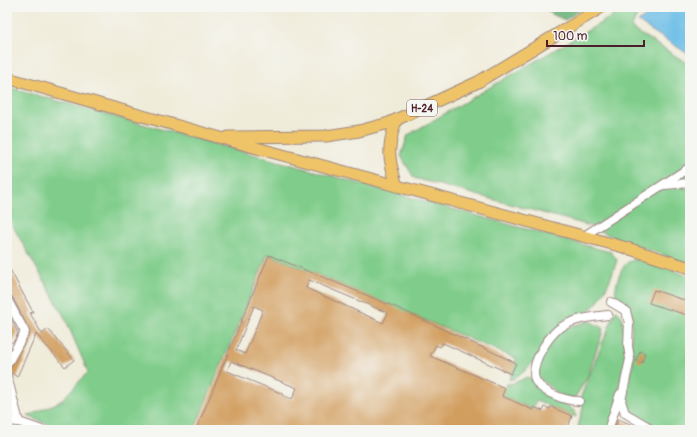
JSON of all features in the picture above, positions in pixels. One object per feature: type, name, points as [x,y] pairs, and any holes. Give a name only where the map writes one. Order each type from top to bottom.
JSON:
[{"type":"main road","name":"Н-24","points":[[7,78],[220,138],[326,136],[359,131],[396,120],[478,82],[602,7]]},
{"type":"main road","points":[[396,120],[389,148],[392,169],[397,186]]},
{"type":"main road","points":[[220,138],[584,236],[690,268]]},
{"type":"street","points":[[584,236],[690,168]]},
{"type":"street","points":[[661,186],[690,183]]},
{"type":"street","points":[[7,299],[25,332],[8,359],[7,372]]},
{"type":"street","points":[[610,302],[626,311],[629,323],[628,346],[630,359],[621,401],[625,413],[647,426],[647,430]]},
{"type":"street","points":[[579,401],[569,401],[558,397],[540,386],[534,376],[536,364],[545,342],[562,326],[580,319],[608,315]]},
{"type":"street","points":[[7,376],[19,422]]},
{"type":"street","points":[[608,430],[612,413],[625,384]]},
{"type":"street","points":[[7,421],[19,422],[42,430]]},
{"type":"green space","points":[[540,7],[585,7],[565,20],[551,14],[545,8]]},
{"type":"green space","points":[[628,7],[649,7],[637,16],[631,28],[690,65],[690,264],[627,243],[587,225],[414,178],[401,156],[408,135]]},
{"type":"green space","points":[[7,87],[611,252],[617,260],[607,286],[594,306],[585,313],[566,322],[531,365],[516,377],[509,380],[517,359],[268,254],[194,430],[62,430],[28,416],[61,401],[88,372],[65,318],[7,216]]},
{"type":"green space","points":[[640,259],[651,261],[690,277],[690,430],[651,430],[651,423],[629,411],[624,401],[633,365],[631,344],[632,314],[617,301],[615,291],[624,266],[630,261]]},
{"type":"green space","points":[[616,310],[622,316],[626,360],[618,394],[618,419],[614,430],[577,430],[583,408],[581,396]]},
{"type":"green space","points":[[589,321],[603,328],[587,378],[574,399],[561,396],[538,377],[539,361],[552,339],[562,329]]},
{"type":"green space","points":[[527,377],[532,379],[550,396],[568,406],[575,412],[576,417],[536,401],[532,409],[502,396],[507,384],[514,383]]},
{"type":"water","points":[[658,7],[690,7],[690,55],[638,22]]},
{"type":"building","points":[[269,255],[400,309],[516,363],[511,374],[443,343],[440,347],[436,345],[430,356],[505,388],[502,396],[533,410],[534,407],[543,411],[545,407],[550,409],[551,407],[572,416],[567,430],[196,430]],"holes":[[[309,280],[388,313],[383,323],[306,288]],[[254,306],[263,310],[245,354],[236,350]],[[231,361],[297,388],[292,399],[227,371]]]},
{"type":"building","points":[[7,264],[33,312],[30,313],[42,334],[48,329],[74,360],[65,367],[36,334],[17,377],[9,371],[30,332],[12,296],[7,291]]},
{"type":"building","points":[[654,290],[690,302],[690,316],[649,303]]},
{"type":"building","points":[[7,311],[18,333],[14,341],[7,345]]},
{"type":"building","points":[[640,351],[645,353],[642,363],[636,361]]},
{"type":"building","points":[[618,419],[640,428],[642,430],[614,430]]}]
